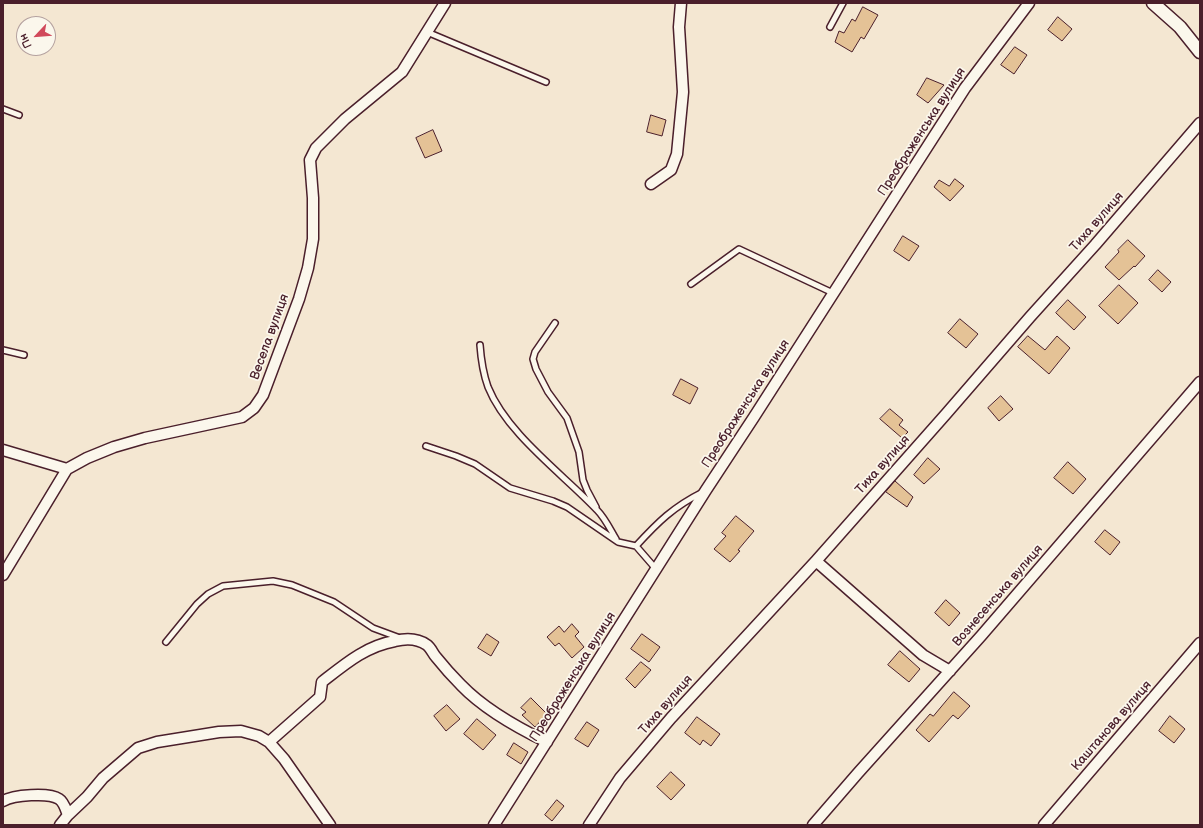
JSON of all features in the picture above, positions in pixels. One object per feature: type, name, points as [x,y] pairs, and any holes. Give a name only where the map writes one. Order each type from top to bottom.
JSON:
[{"type":"street","name":"Весела вулиця","points":[[67,469],[87,458],[114,447],[151,436],[242,417],[254,408],[263,395],[308,268],[313,238],[313,198],[310,160],[316,148],[345,119],[402,72],[445,3]]},
{"type":"street","points":[[651,184],[671,170],[677,154],[684,92],[679,27],[681,3]]},
{"type":"street","name":"Преображенська вулиця","points":[[494,825],[706,490],[965,88],[1030,3]]},
{"type":"street","points":[[1153,3],[1180,27],[1200,52]]},
{"type":"street","name":"Тиха вулиця","points":[[589,825],[620,778],[630,766],[739,643],[816,561],[1095,245],[1200,123]]},
{"type":"street","name":"Вознесенська вулиця","points":[[813,825],[858,772],[950,671],[1075,529],[1200,382]]},
{"type":"street","points":[[3,450],[67,469],[3,575]]},
{"type":"street","points":[[816,561],[923,655],[950,671]]},
{"type":"street","points":[[269,742],[320,697],[322,682],[363,651],[383,643],[403,639],[418,639],[429,647],[461,686],[489,708],[526,732],[547,742]]},
{"type":"street","name":"Каштанова вулиця","points":[[1044,825],[1200,643]]},
{"type":"street","points":[[60,825],[103,778],[138,748],[157,742],[219,732],[241,731],[259,736],[269,742],[284,759],[330,825]]},
{"type":"street","points":[[3,801],[20,796],[49,795],[60,799],[65,806],[68,815]]},
{"type":"lane","points":[[830,27],[843,3]]},
{"type":"lane","points":[[427,32],[546,82]]},
{"type":"lane","points":[[3,109],[19,115]]},
{"type":"lane","points":[[691,284],[739,249],[833,293]]},
{"type":"lane","points":[[554,323],[535,352],[534,359],[536,369],[548,392],[567,418],[579,452],[583,480],[587,490],[618,542]]},
{"type":"lane","points":[[480,345],[483,373],[488,387],[507,419],[533,447],[599,512]]},
{"type":"lane","points":[[3,350],[24,355]]},
{"type":"lane","points":[[426,446],[475,464],[510,488],[553,501],[567,507],[618,542],[636,546],[656,569]]},
{"type":"lane","points":[[636,546],[672,509],[706,490]]},
{"type":"lane","points":[[166,642],[197,604],[208,594],[223,586],[273,581],[292,585],[334,602],[373,628],[403,639]]},
{"type":"building","points":[[863,7],[878,15],[864,39],[861,37],[852,52],[835,42],[839,31],[844,33],[852,19],[855,21]]},
{"type":"building","points":[[1058,17],[1072,29],[1062,41],[1048,30]]},
{"type":"building","points":[[1015,47],[1027,55],[1014,74],[1001,65]]},
{"type":"building","points":[[927,78],[944,85],[928,103],[917,95]]},
{"type":"building","points":[[651,115],[666,120],[662,136],[647,132]]},
{"type":"building","points":[[433,130],[442,151],[425,158],[416,138]]},
{"type":"building","points":[[955,179],[964,186],[950,201],[934,187],[939,180],[949,186]]},
{"type":"building","points":[[903,236],[919,246],[909,261],[894,251]]},
{"type":"building","points":[[1128,240],[1145,256],[1135,267],[1134,266],[1119,280],[1105,267]]},
{"type":"building","points":[[1158,270],[1171,282],[1162,292],[1149,280]]},
{"type":"building","points":[[1119,285],[1138,303],[1118,324],[1099,306]]},
{"type":"building","points":[[1068,300],[1086,317],[1074,330],[1056,313]]},
{"type":"building","points":[[960,319],[978,334],[966,348],[948,333]]},
{"type":"building","points":[[1028,336],[1045,350],[1057,336],[1070,348],[1049,374],[1018,347]]},
{"type":"building","points":[[681,379],[698,388],[690,404],[673,395]]},
{"type":"building","points":[[1001,396],[1013,409],[999,421],[988,408]]},
{"type":"building","points":[[890,409],[903,420],[899,425],[908,432],[902,438],[880,419]]},
{"type":"building","points":[[928,458],[940,469],[924,484],[914,475]]},
{"type":"building","points":[[1068,462],[1086,479],[1073,494],[1054,478]]},
{"type":"building","points":[[895,481],[913,497],[907,507],[886,492]]},
{"type":"building","points":[[736,516],[754,531],[730,562],[714,549],[726,536],[722,533]]},
{"type":"building","points":[[1105,530],[1120,542],[1110,555],[1095,542]]},
{"type":"building","points":[[946,600],[960,613],[949,626],[935,613]]},
{"type":"building","points":[[572,624],[579,632],[575,636],[584,647],[572,658],[559,643],[555,646],[547,637],[559,626],[564,632]]},
{"type":"building","points":[[487,634],[499,642],[491,656],[478,648]]},
{"type":"building","points":[[642,634],[660,647],[649,662],[631,649]]},
{"type":"building","points":[[900,651],[920,669],[909,682],[888,665]]},
{"type":"building","points":[[641,662],[651,670],[635,688],[626,679]]},
{"type":"building","points":[[954,692],[970,706],[958,719],[953,715],[929,742],[916,730],[930,714],[933,716]]},
{"type":"building","points":[[531,698],[547,714],[535,727],[522,715],[526,712],[521,708]]},
{"type":"building","points":[[447,705],[460,719],[446,731],[434,716]]},
{"type":"building","points":[[1170,716],[1185,729],[1174,743],[1159,731]]},
{"type":"building","points":[[697,717],[720,734],[711,746],[703,740],[700,745],[685,733]]},
{"type":"building","points":[[477,719],[496,735],[483,750],[464,734]]},
{"type":"building","points":[[587,722],[599,730],[588,747],[575,739]]},
{"type":"building","points":[[514,743],[528,752],[521,764],[507,755]]},
{"type":"building","points":[[671,772],[685,785],[671,800],[657,787]]},
{"type":"building","points":[[557,800],[564,806],[552,821],[545,815]]}]
